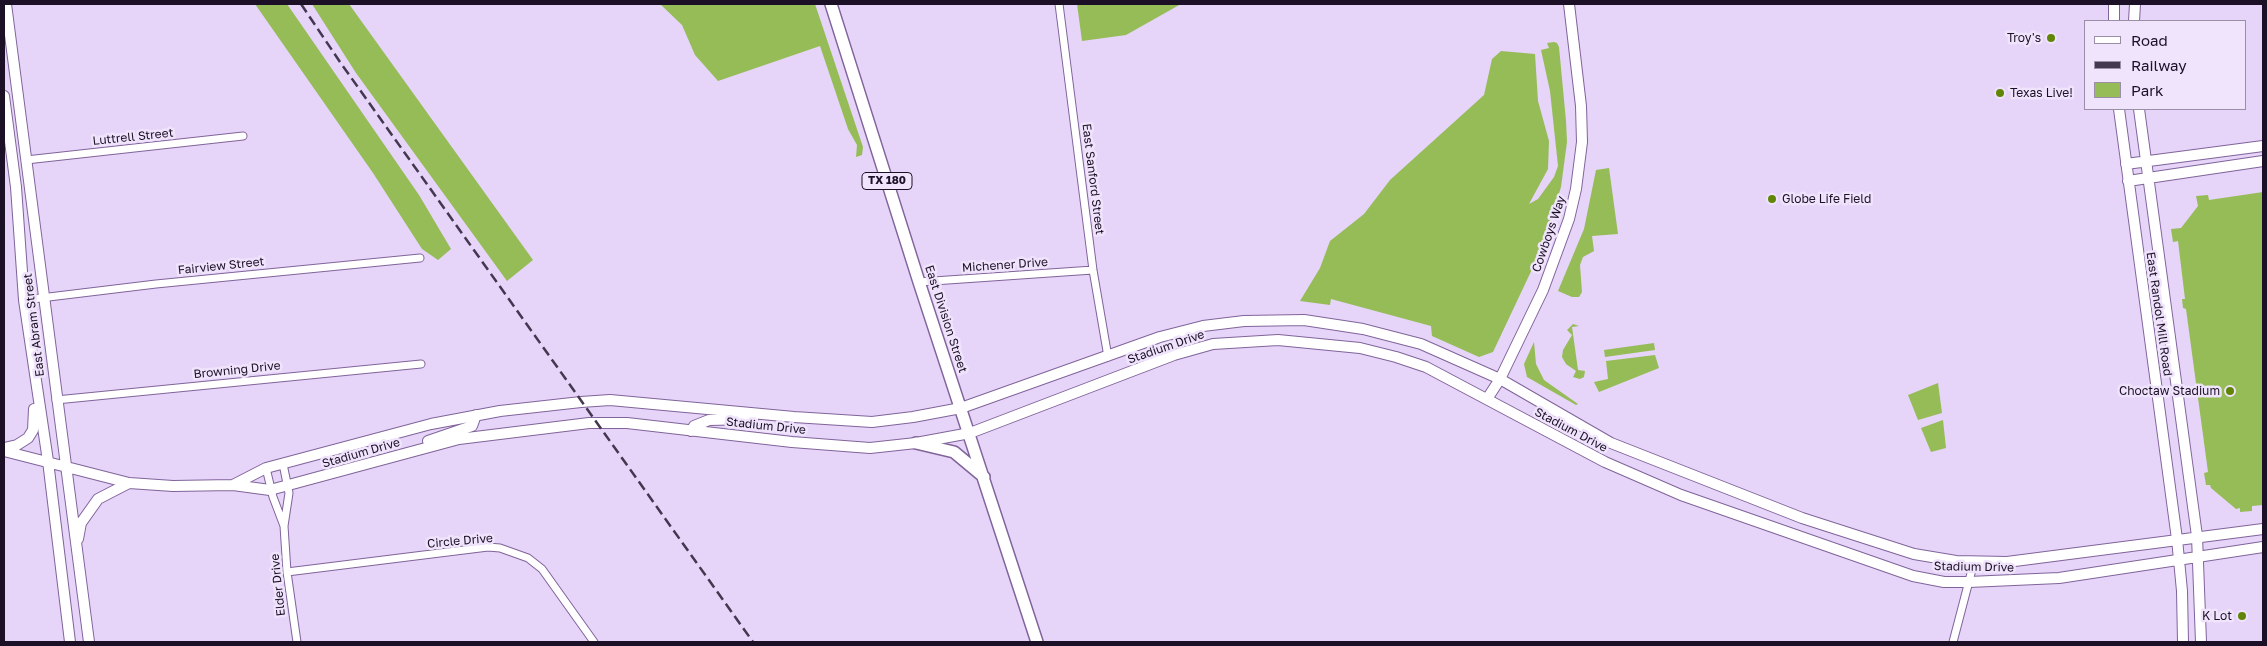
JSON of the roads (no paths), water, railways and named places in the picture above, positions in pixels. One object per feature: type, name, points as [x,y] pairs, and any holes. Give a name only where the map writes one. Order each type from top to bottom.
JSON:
[{"type":"main road","name":"East Abram Street","points":[[6,4],[8,47],[26,160],[89,642]]},
{"type":"main road","name":"Cowboys Way","points":[[1487,399],[1500,379],[1543,290],[1569,219],[1576,189],[1582,142],[1581,106],[1569,4]]},
{"type":"main road","points":[[2114,4],[2114,20]]},
{"type":"main road","points":[[2134,20],[2135,4]]},
{"type":"main road","name":"East Division Street","points":[[831,6],[1037,642]]},
{"type":"main road","name":"East Abram Street","points":[[4,96],[14,181],[24,300],[48,461],[70,642]]},
{"type":"main road","name":"East Randol Mill Road","points":[[2119,110],[2180,559],[2183,642]]},
{"type":"main road","name":"East Randol Mill Road","points":[[2139,110],[2196,536],[2201,642]]},
{"type":"main road","points":[[2126,164],[2263,146]]},
{"type":"main road","points":[[14,181],[26,160]]},
{"type":"main road","points":[[2128,181],[2263,161]]},
{"type":"main road","points":[[1278,340],[1279,320]]},
{"type":"main road","name":"Stadium Drive","points":[[233,485],[266,468],[431,424],[581,402],[610,400],[777,416],[872,422],[913,418],[961,408],[1160,337],[1203,326],[1244,321],[1304,320],[1363,329],[1413,342],[1500,379],[1611,443],[1802,518],[1914,554],[1974,562],[2007,562],[2196,536],[2263,529]]},
{"type":"main road","name":"Stadium Drive","points":[[48,461],[129,482],[173,486],[233,485],[270,490],[288,487],[459,439],[590,423],[628,423],[792,442],[870,448],[916,443],[970,433],[1174,356],[1213,344],[1278,340],[1360,348],[1396,356],[1426,367],[1605,462],[1681,494],[1913,576],[1944,582],[2059,578],[2263,547]]},
{"type":"main road","points":[[4,450],[23,443],[33,430],[34,373]]},
{"type":"main road","points":[[395,456],[421,443],[464,430],[472,426],[476,416]]},
{"type":"main road","points":[[691,430],[694,426],[709,420],[777,416]]},
{"type":"main road","points":[[916,443],[954,452],[984,477]]},
{"type":"main road","points":[[4,450],[48,461]]},
{"type":"main road","points":[[76,548],[81,523],[88,509],[98,499],[129,482]]},
{"type":"main road","points":[[1796,534],[1802,518]]},
{"type":"street","name":"East Sanford Street","points":[[1059,4],[1094,270],[1108,357]]},
{"type":"street","name":"Luttrell Street","points":[[26,160],[244,136]]},
{"type":"street","name":"Fairview Street","points":[[24,300],[164,283],[420,258]]},
{"type":"street","name":"Michener Drive","points":[[919,282],[1094,270]]},
{"type":"street","name":"Browning Drive","points":[[56,400],[421,364]]},
{"type":"street","name":"Elder Drive","points":[[283,464],[288,487],[284,526],[287,572],[296,642]]},
{"type":"street","name":"Elder Drive","points":[[266,468],[270,490],[284,526]]},
{"type":"street","name":"Circle Drive","points":[[287,572],[488,547],[500,548],[528,558],[542,569],[594,642]]},
{"type":"street","points":[[1952,642],[1974,562]]},
{"type":"railway","points":[[301,4],[340,62],[753,642]]},
{"type":"place","name":"Troy's","points":[[2051,38]]},
{"type":"place","name":"Texas Live!","points":[[2000,93]]},
{"type":"place","name":"Globe Life Field","points":[[1772,199]]},
{"type":"place","name":"Choctaw Stadium","points":[[2230,391]]},
{"type":"place","name":"K Lot","points":[[2242,616]]}]
